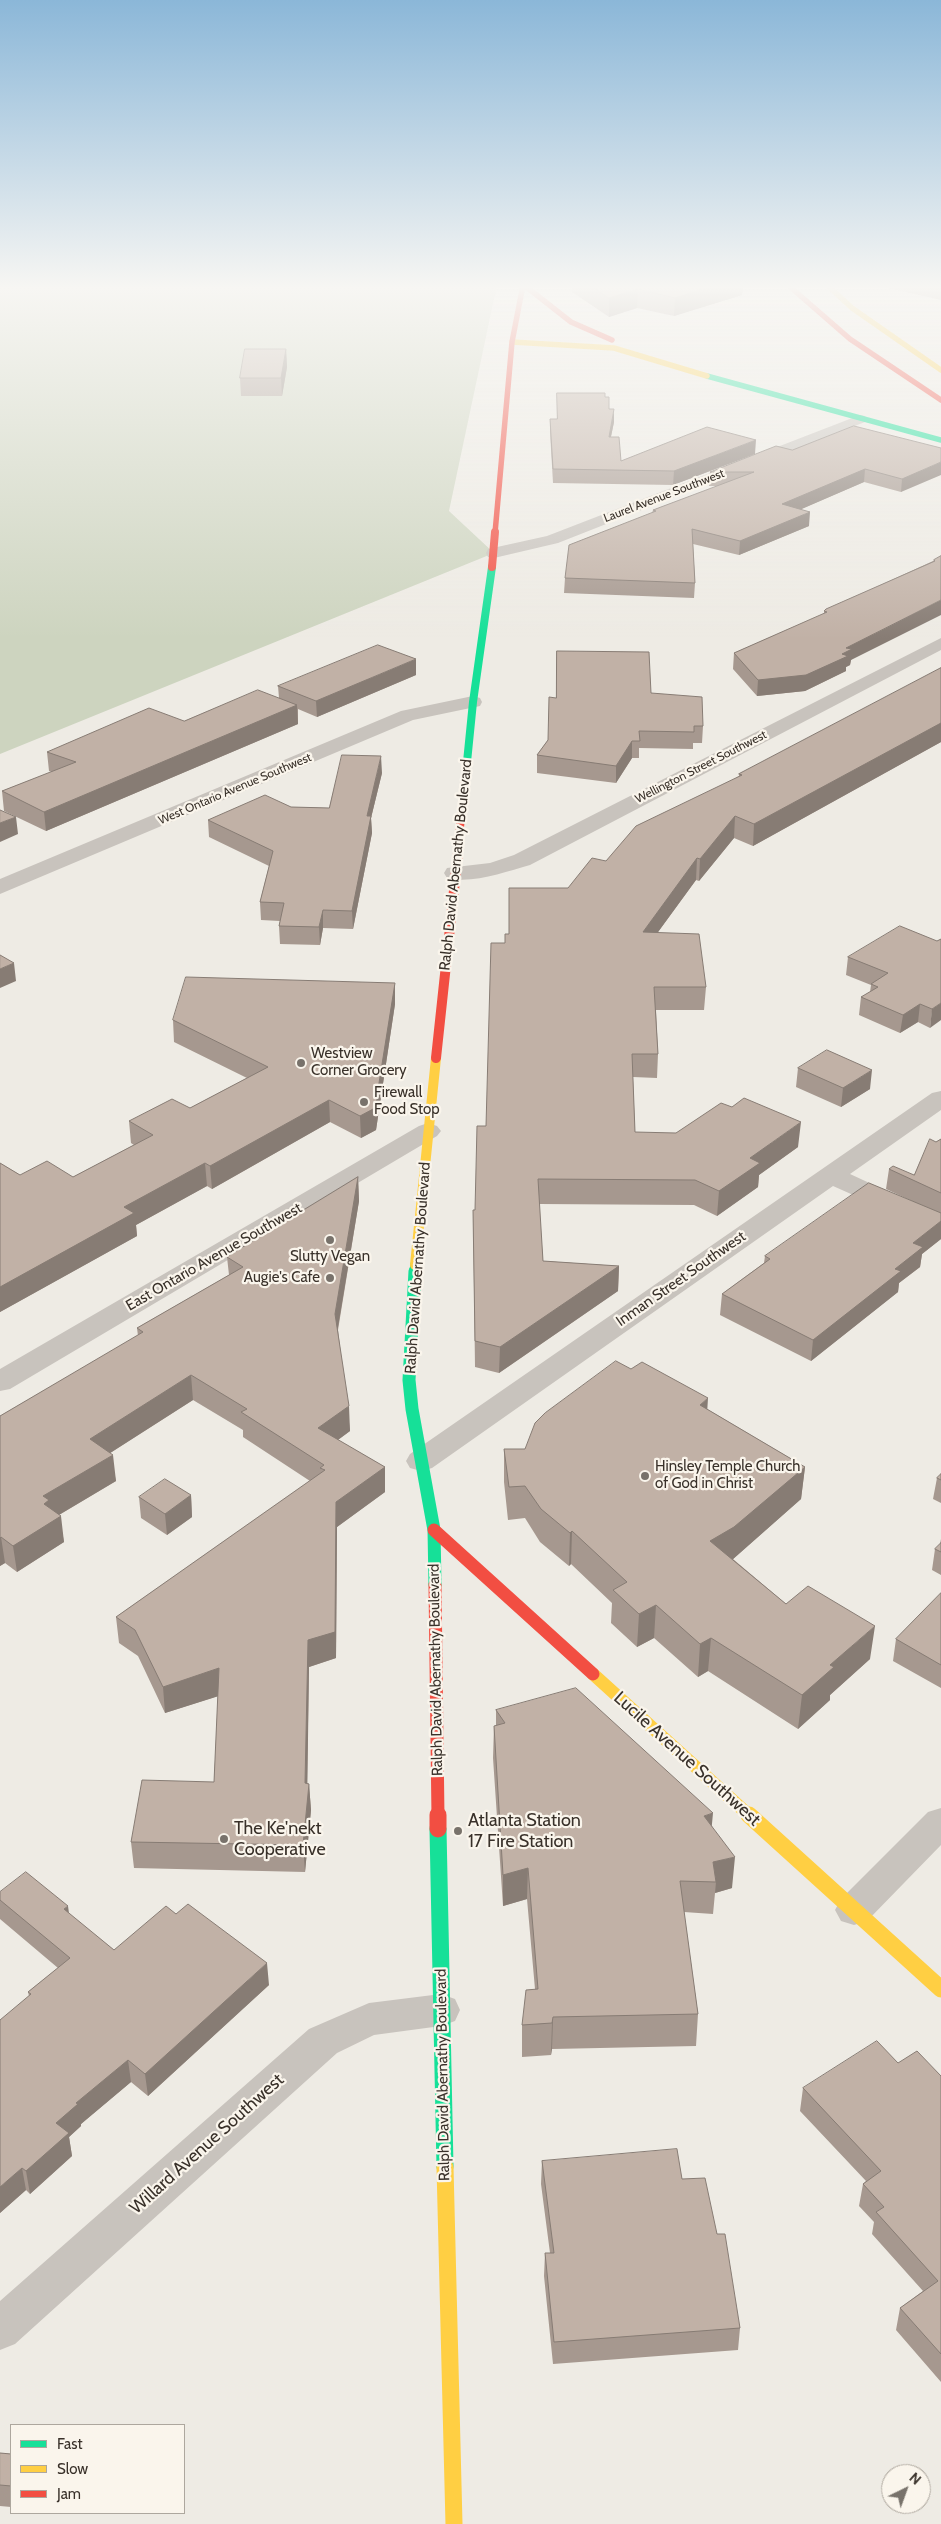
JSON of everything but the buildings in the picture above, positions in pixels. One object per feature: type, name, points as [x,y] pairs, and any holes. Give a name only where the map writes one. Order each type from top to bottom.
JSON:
[{"type":"main road","name":"Ralph David Abernathy Boulevard","points":[[454,2524],[441,2010],[434,1530],[412,1409],[409,1380],[412,1301],[428,1131],[473,702],[494,553],[507,403]]},
{"type":"main road","points":[[799,403],[941,440]]},
{"type":"main road","name":"Lucile Avenue Southwest","points":[[434,1530],[941,1989]]},
{"type":"street","name":"Laurel Avenue Southwest","points":[[494,553],[552,540],[860,419]]},
{"type":"street","name":"Wellington Street Southwest","points":[[456,873],[492,869],[522,860],[941,643]]},
{"type":"street","name":"West Ontario Avenue Southwest","points":[[0,887],[408,715],[473,702]]},
{"type":"street","name":"Inman Street Southwest","points":[[421,1461],[941,1098]]},
{"type":"street","name":"East Ontario Avenue Southwest","points":[[0,1382],[428,1131]]},
{"type":"street","points":[[830,1175],[941,1226]]},
{"type":"street","points":[[854,1910],[941,1822]]},
{"type":"street","name":"Willard Avenue Southwest","points":[[0,2329],[323,2041],[369,2019],[441,2010]]},
{"type":"green space","points":[[0,403],[472,403],[449,511],[494,553],[0,754]]},
{"type":"traffic: fast","points":[[805,403],[941,440]]},
{"type":"traffic: fast","points":[[465,782],[473,702],[492,567]]},
{"type":"traffic: fast","points":[[415,1265],[409,1380],[412,1409],[434,1530],[435,1585]]},
{"type":"traffic: fast","points":[[438,1829],[445,2167]]},
{"type":"traffic: slow","points":[[415,1265],[436,1058]]},
{"type":"traffic: slow","points":[[593,1674],[941,1989]]},
{"type":"traffic: slow","points":[[445,2167],[454,2524]]},
{"type":"traffic: jam","points":[[492,567],[507,403]]},
{"type":"traffic: jam","points":[[436,1058],[465,782]]},
{"type":"traffic: jam","points":[[434,1530],[593,1674]]},
{"type":"traffic: jam","points":[[435,1585],[438,1829]]},
{"type":"place","name":"Westview Corner Grocery","points":[[301,1063]]},
{"type":"place","name":"Firewall Food Stop","points":[[364,1102]]},
{"type":"place","name":"Slutty Vegan","points":[[330,1240]]},
{"type":"place","name":"Augie's Cafe","points":[[330,1278]]},
{"type":"place","name":"Hinsley Temple Church of God in Christ","points":[[645,1476]]},
{"type":"place","name":"Atlanta Station 17 Fire Station","points":[[458,1831]]},
{"type":"place","name":"The Ke'nekt Cooperative","points":[[224,1839]]}]
